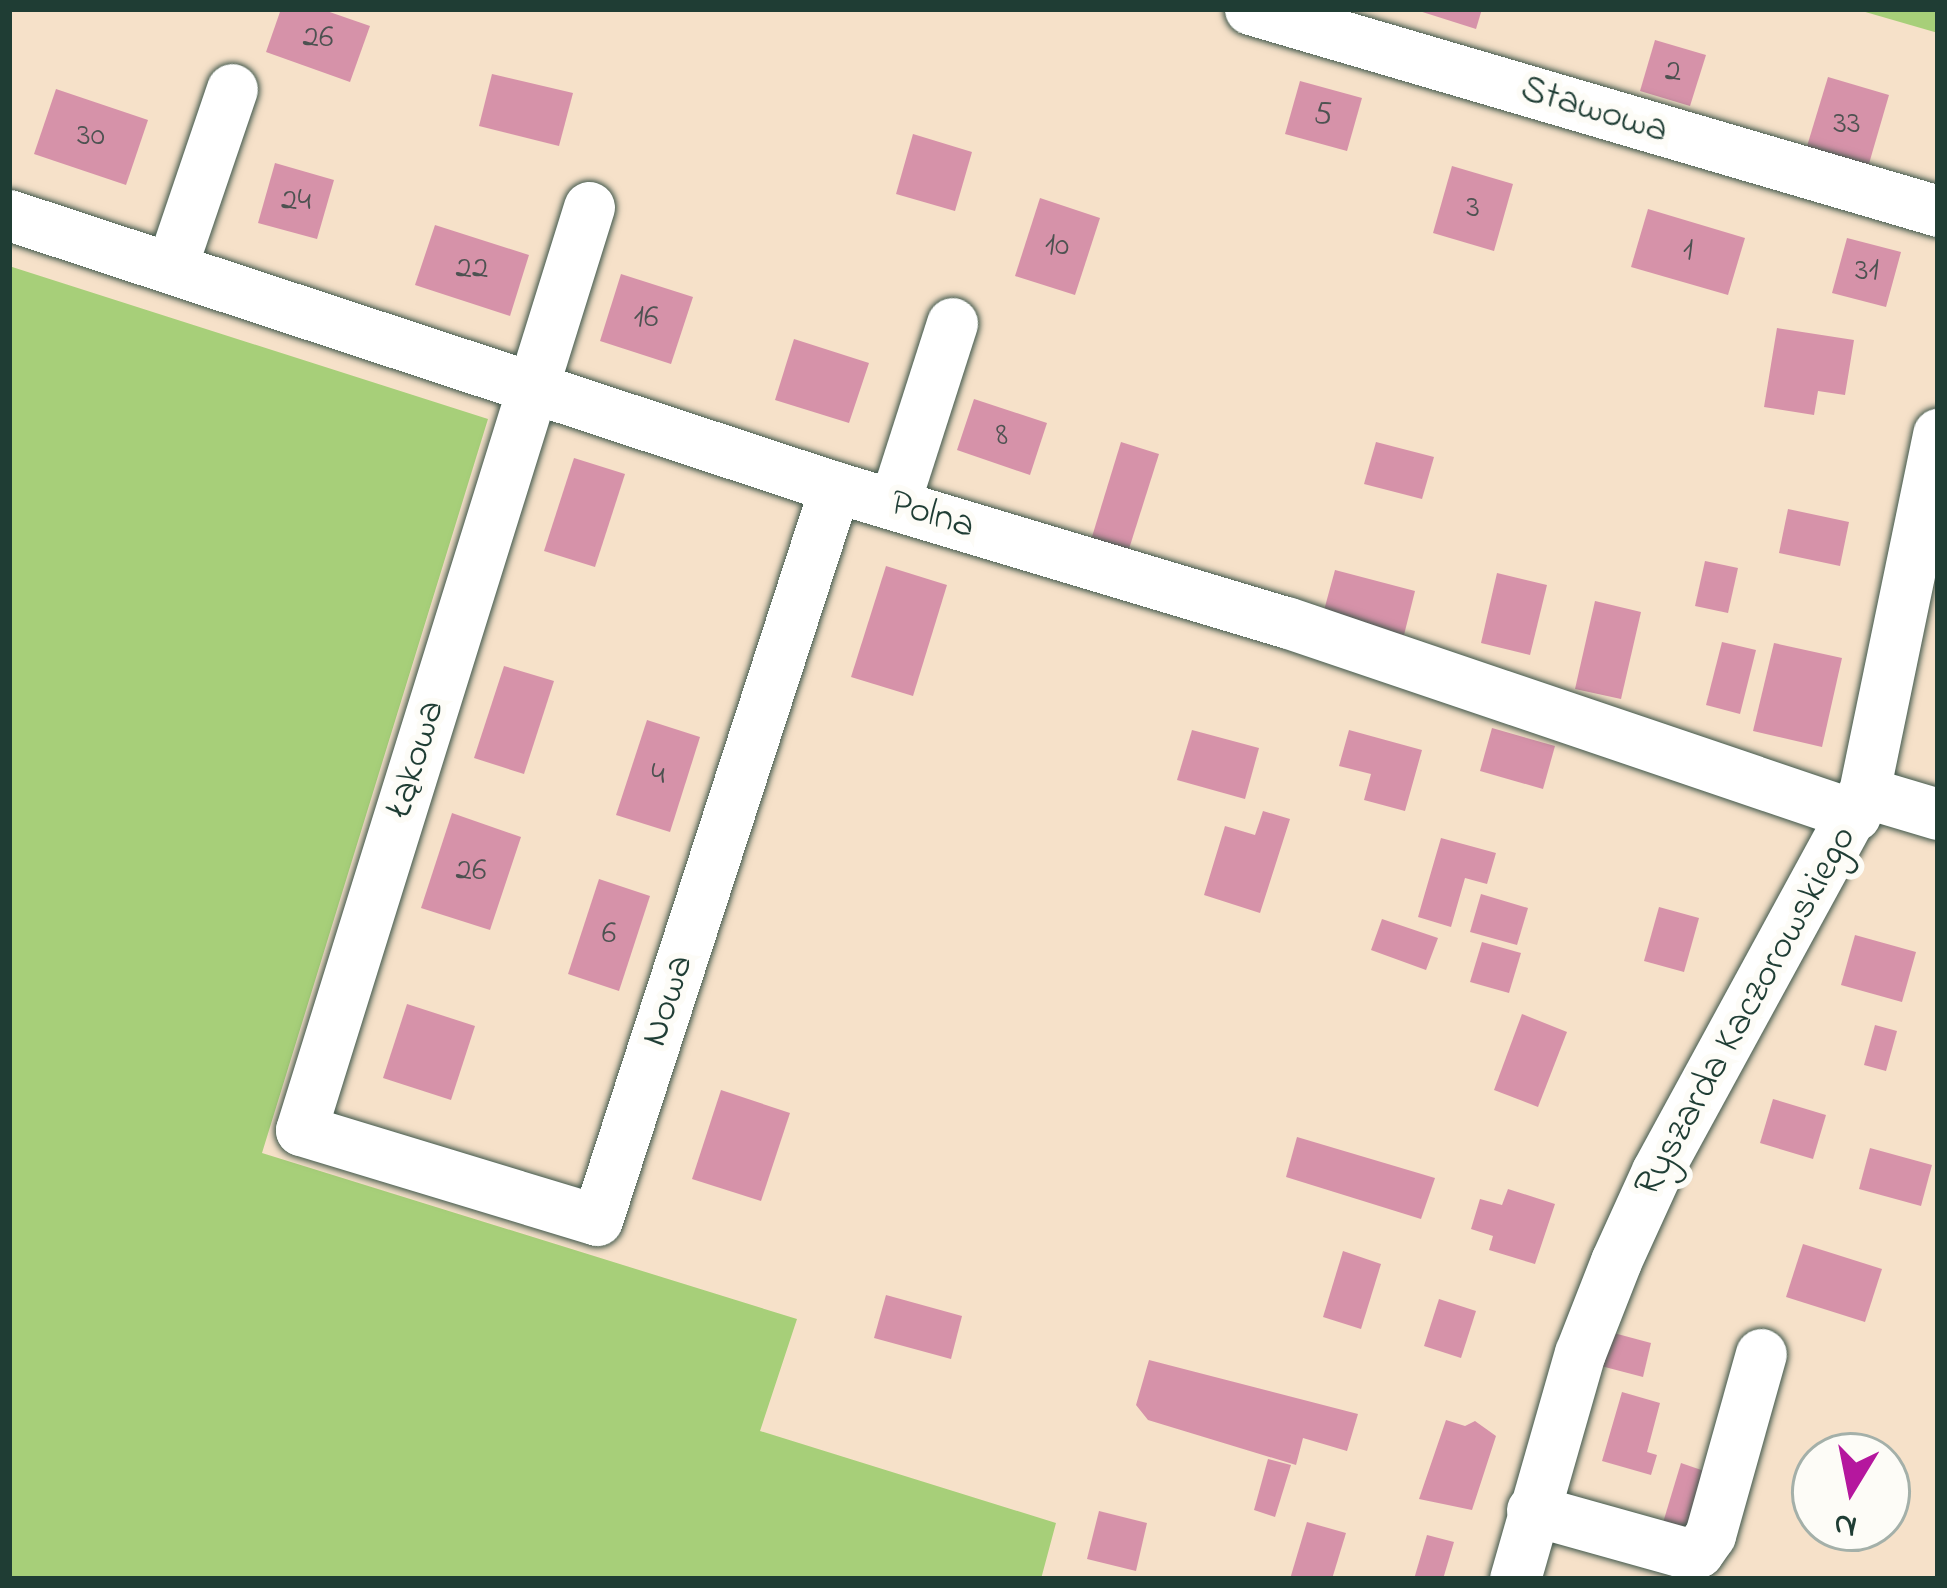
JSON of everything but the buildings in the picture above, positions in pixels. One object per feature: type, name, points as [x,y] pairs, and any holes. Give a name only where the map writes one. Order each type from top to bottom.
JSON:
[{"type":"street","name":"Stawowa","points":[[1250,9],[1938,211]]},
{"type":"street","points":[[171,268],[232,89]]},
{"type":"street","name":"Łąkowa","points":[[302,1130],[589,207]]},
{"type":"street","name":"Polna","points":[[9,215],[836,487],[1286,622],[1860,803],[1938,814]]},
{"type":"street","points":[[894,504],[952,323]]},
{"type":"street","name":"Ryszarda Kaczorowskiego","points":[[1515,1579],[1580,1353],[1657,1172],[1860,803],[1938,434]]},
{"type":"street","name":"Nowa","points":[[302,1130],[598,1220],[836,487]]},
{"type":"street","points":[[1532,1510],[1698,1552],[1710,1535],[1761,1354]]},
{"type":"green space","points":[[1855,9],[1938,9],[1938,33]]},
{"type":"green space","points":[[9,266],[488,419],[262,1153],[797,1319],[760,1431],[1056,1523],[1041,1579],[9,1579]]}]
